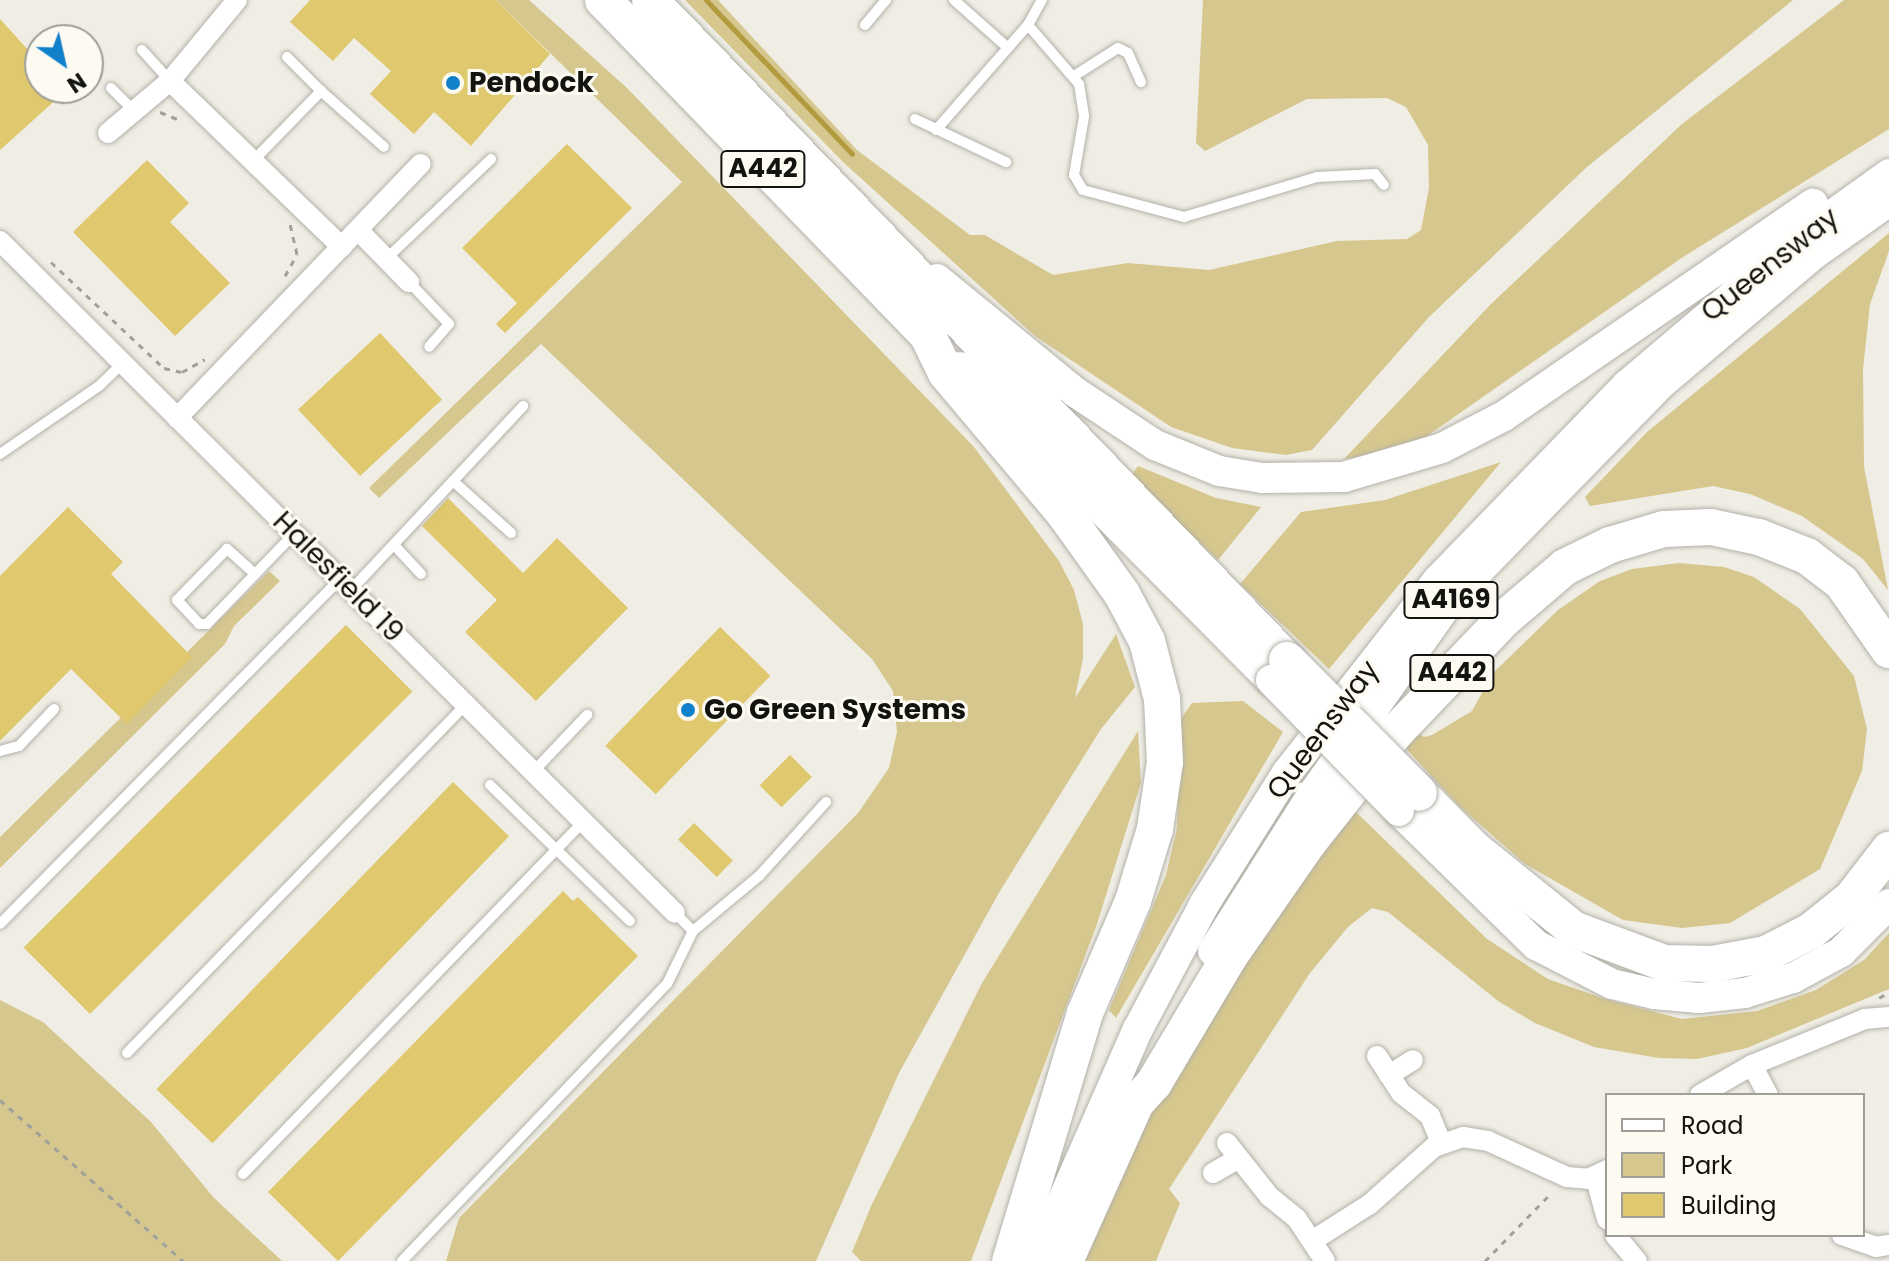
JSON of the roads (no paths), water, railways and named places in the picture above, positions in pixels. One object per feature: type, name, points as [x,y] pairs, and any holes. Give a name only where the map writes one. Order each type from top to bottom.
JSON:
[{"type":"highway","name":"A442","points":[[574,0],[693,98]]},
{"type":"highway","name":"A442","points":[[603,0],[693,98],[927,334],[946,373],[1064,513],[1122,594],[1147,641],[1162,699],[1165,762],[1155,829],[1133,901],[1075,1042],[1010,1261]]},
{"type":"highway","name":"A442","points":[[650,0],[893,253],[1188,576],[1409,802],[1573,929],[1664,963],[1713,964],[1766,954],[1811,931],[1852,898],[1889,850]]},
{"type":"highway","name":"A442","points":[[659,0],[686,35]]},
{"type":"highway","name":"A442","points":[[1136,1103],[1154,1083],[1229,957],[1282,880],[1395,733],[1504,619],[1565,567],[1610,545],[1664,529],[1711,527],[1759,537],[1807,556],[1842,583],[1889,650]]},
{"type":"highway","name":"Queensway","points":[[1065,1261],[1136,1103]]},
{"type":"main road","points":[[893,253],[940,280],[1131,432],[1202,465],[1262,478],[1344,477],[1442,448],[1504,416],[1889,156]]},
{"type":"main road","name":"Queensway","points":[[1036,1261],[1138,1029],[1205,903],[1287,773],[1438,580],[1627,385],[1799,239],[1889,174]]},
{"type":"main road","name":"Queensway","points":[[1136,1103],[1189,990],[1312,795],[1452,598],[1663,382],[1802,263],[1889,201]]},
{"type":"main road","points":[[927,334],[1188,576]]},
{"type":"main road","points":[[1409,802],[1536,945],[1612,984],[1654,994],[1699,998],[1745,993],[1793,978],[1841,952],[1889,904]]},
{"type":"street","points":[[108,133],[170,81],[237,0]]},
{"type":"street","points":[[170,81],[342,247]]},
{"type":"street","points":[[177,418],[421,164]]},
{"type":"street","points":[[358,230],[409,282]]},
{"type":"street","name":"Halesfield 19","points":[[0,241],[675,913]]},
{"type":"street","points":[[1703,1093],[1752,1065],[1865,1019],[1889,1017]]},
{"type":"street","points":[[1377,1056],[1401,1093],[1430,1116],[1442,1144]]},
{"type":"street","points":[[1389,1075],[1413,1060]]},
{"type":"street","points":[[1752,1065],[1767,1093]]},
{"type":"street","points":[[1312,1241],[1370,1204],[1407,1167],[1442,1144],[1463,1137],[1488,1141],[1567,1177],[1601,1173],[1605,1204]]},
{"type":"street","points":[[1213,1173],[1232,1151],[1312,1241],[1325,1261]]},
{"type":"street","points":[[1617,1237],[1637,1261]]},
{"type":"street","points":[[1847,1237],[1881,1251]]},
{"type":"lane","points":[[865,25],[886,0]]},
{"type":"lane","points":[[954,0],[1008,48]]},
{"type":"lane","points":[[936,130],[1028,25],[1042,0]]},
{"type":"lane","points":[[1028,25],[1074,76],[1084,117],[1074,175],[1083,190],[1184,217],[1317,177],[1375,174],[1384,185]]},
{"type":"lane","points":[[1074,76],[1118,48],[1128,53],[1141,82]]},
{"type":"lane","points":[[142,50],[170,81]]},
{"type":"lane","points":[[287,57],[384,147]]},
{"type":"lane","points":[[111,88],[140,106]]},
{"type":"lane","points":[[253,161],[321,91]]},
{"type":"lane","points":[[915,119],[1006,162]]},
{"type":"lane","points":[[386,259],[491,159]]},
{"type":"lane","points":[[409,282],[449,324],[429,347]]},
{"type":"lane","points":[[0,454],[123,363]]},
{"type":"lane","points":[[0,924],[345,585],[395,546],[523,406]]},
{"type":"lane","points":[[453,481],[511,533]]},
{"type":"lane","points":[[255,574],[227,549],[177,600],[199,624],[207,624],[294,534]]},
{"type":"lane","points":[[395,546],[421,574]]},
{"type":"lane","points":[[127,1053],[466,705]]},
{"type":"lane","points":[[0,751],[19,746],[54,709]]},
{"type":"lane","points":[[533,772],[587,715]]},
{"type":"lane","points":[[490,785],[630,921]]},
{"type":"lane","points":[[402,1261],[667,984],[693,931],[759,876],[826,802]]},
{"type":"lane","points":[[243,1174],[583,822]]},
{"type":"lane","points":[[675,913],[693,931]]},
{"type":"waterway","points":[[706,0],[852,154]]},
{"type":"place","name":"Pendock","points":[[453,83]]},
{"type":"place","name":"Go Green Systems","points":[[688,710]]}]
